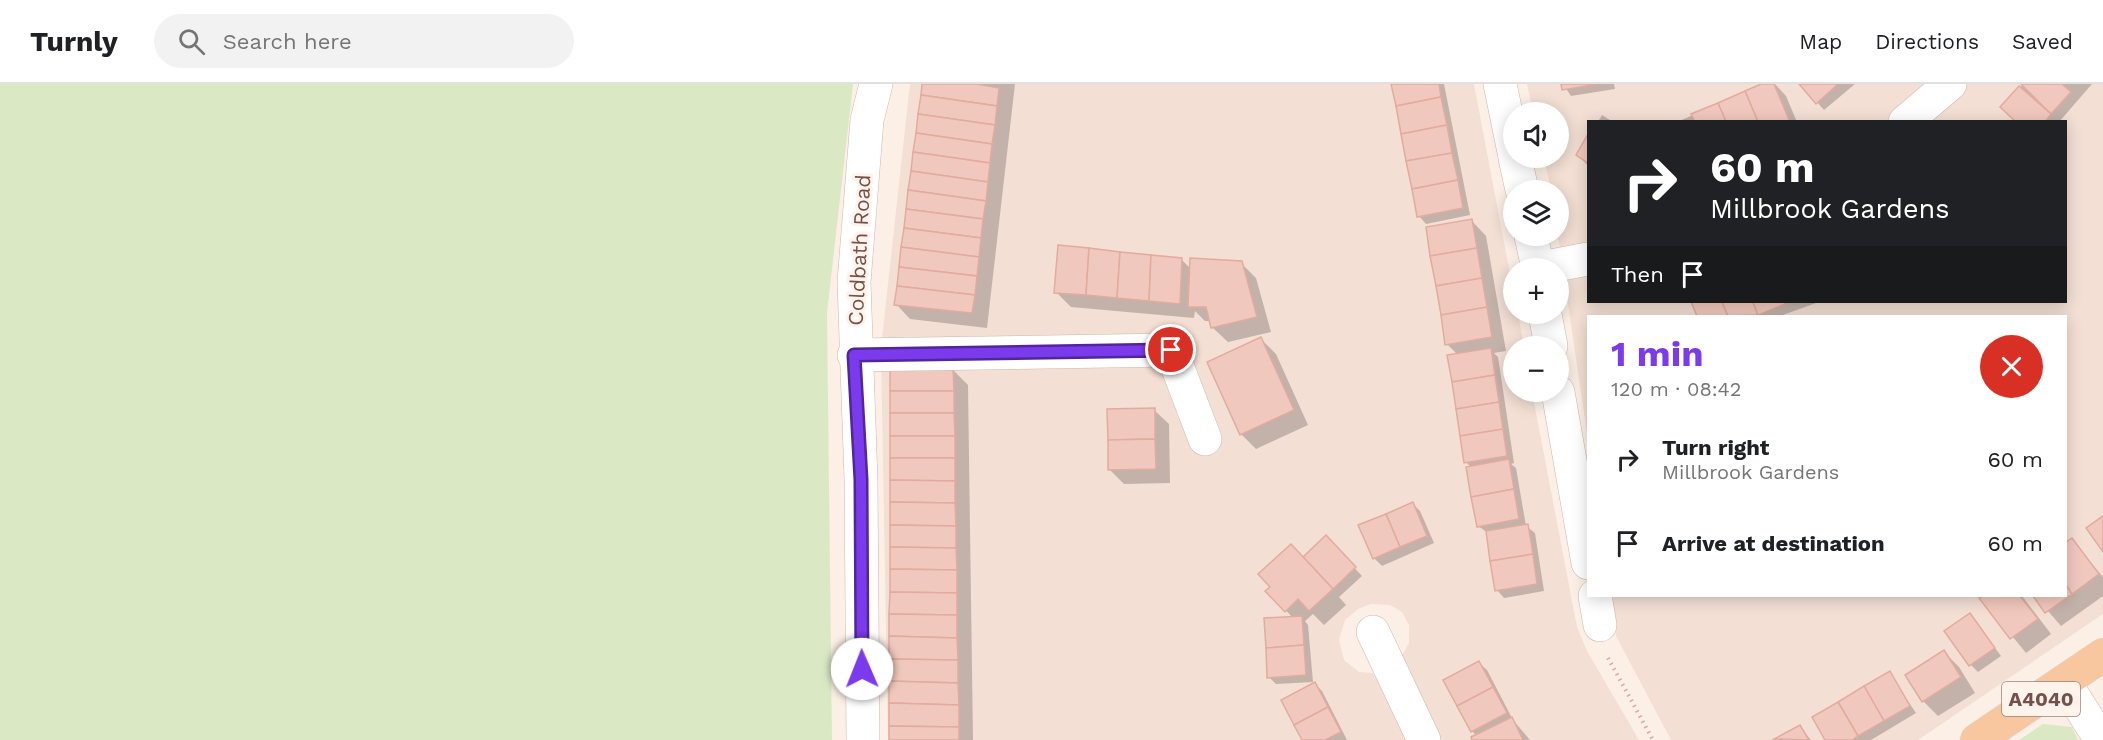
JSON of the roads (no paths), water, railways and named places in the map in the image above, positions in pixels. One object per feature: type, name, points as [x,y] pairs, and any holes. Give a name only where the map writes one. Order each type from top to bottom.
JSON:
[{"type":"main road","name":"A4040","points":[[1977,740],[2065,683],[2103,655]]},
{"type":"street","name":"Coldbath Road","points":[[863,740],[861,480],[854,355],[854,282],[867,120],[876,84]]},
{"type":"street","points":[[1500,84],[1504,102]]},
{"type":"street","points":[[1907,120],[1950,84]]},
{"type":"street","points":[[1569,262],[1587,259]]},
{"type":"street","points":[[854,355],[1171,350],[1205,439]]},
{"type":"street","points":[[1560,402],[1587,557]]},
{"type":"street","points":[[1373,632],[1424,740]]},
{"type":"street","points":[[2065,683],[2101,740]]}]
